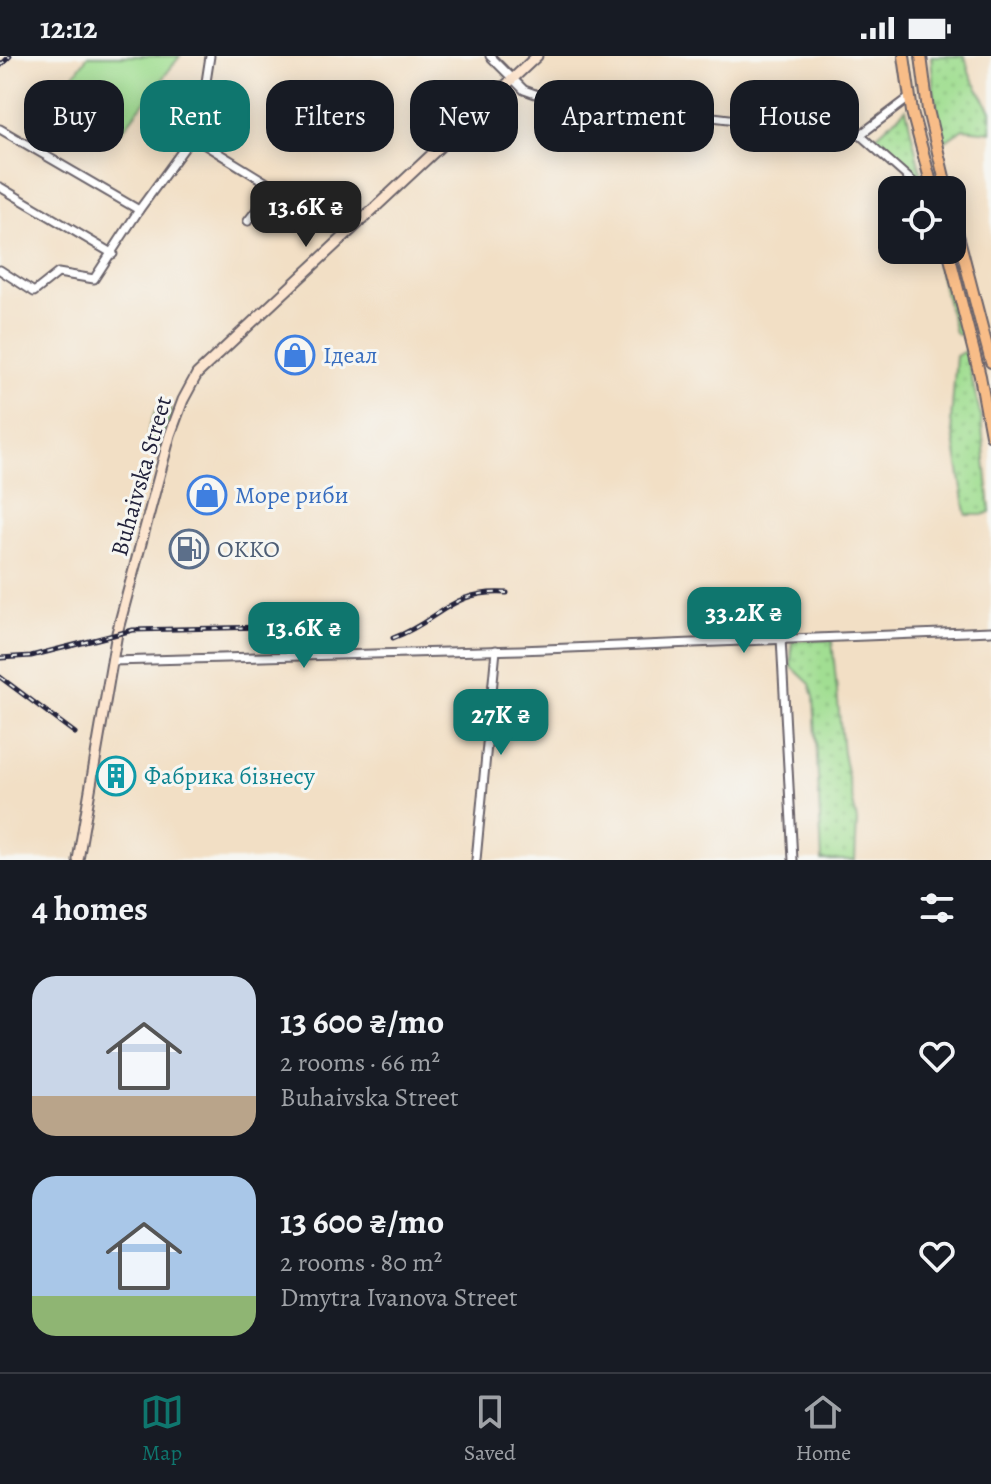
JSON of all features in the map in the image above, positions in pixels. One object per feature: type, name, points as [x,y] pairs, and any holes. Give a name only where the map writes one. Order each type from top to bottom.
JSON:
[{"type":"main road","name":"Buhaivska Street","points":[[78,860],[117,633],[170,435],[189,386],[197,374],[537,56]]},
{"type":"main road","points":[[904,56],[909,98],[929,176]]},
{"type":"main road","points":[[921,56],[928,110],[944,176]]},
{"type":"main road","points":[[952,264],[980,376],[991,435]]},
{"type":"main road","points":[[966,264],[991,362]]},
{"type":"street","points":[[206,80],[210,56]]},
{"type":"street","points":[[490,56],[524,90],[541,96],[860,135],[906,176]]},
{"type":"street","points":[[860,135],[909,98]]},
{"type":"street","points":[[0,129],[139,210]]},
{"type":"street","points":[[0,270],[34,292],[58,273],[92,280],[181,152]]},
{"type":"street","points":[[217,152],[347,232]]},
{"type":"street","points":[[0,187],[113,254]]},
{"type":"street","points":[[248,221],[274,187]]},
{"type":"street","points":[[112,661],[991,631]]},
{"type":"street","points":[[781,638],[793,860]]},
{"type":"street","points":[[476,860],[496,650]]},
{"type":"green space","points":[[88,56],[180,56],[161,80],[140,80],[140,108],[124,128],[124,80],[70,80]]},
{"type":"green space","points":[[931,56],[965,56],[970,75],[991,111],[991,132],[963,129],[944,142],[934,93]]},
{"type":"green space","points":[[906,109],[922,176],[917,176],[875,137]]},
{"type":"green space","points":[[944,264],[962,334],[955,333],[938,266]]},
{"type":"green space","points":[[965,351],[981,417],[990,512],[983,515],[966,513],[951,421],[956,356]]},
{"type":"green space","points":[[166,406],[171,409],[171,415],[157,452],[150,446],[148,432],[155,412]]},
{"type":"green space","points":[[832,640],[843,753],[857,821],[855,860],[822,860],[814,697],[810,684],[791,666],[792,641]]},
{"type":"railway","points":[[0,66],[10,56]]},
{"type":"railway","points":[[393,638],[458,601],[488,593],[507,593]]},
{"type":"railway","points":[[0,658],[31,656],[133,630],[354,625]]},
{"type":"railway","points":[[0,677],[75,733]]},
{"type":"place","name":"Ідеал","points":[[295,355]]},
{"type":"place","name":"Море риби","points":[[207,495]]},
{"type":"place","name":"OKKO","points":[[189,549]]},
{"type":"place","name":"Фабрика бізнесу","points":[[116,776]]}]
